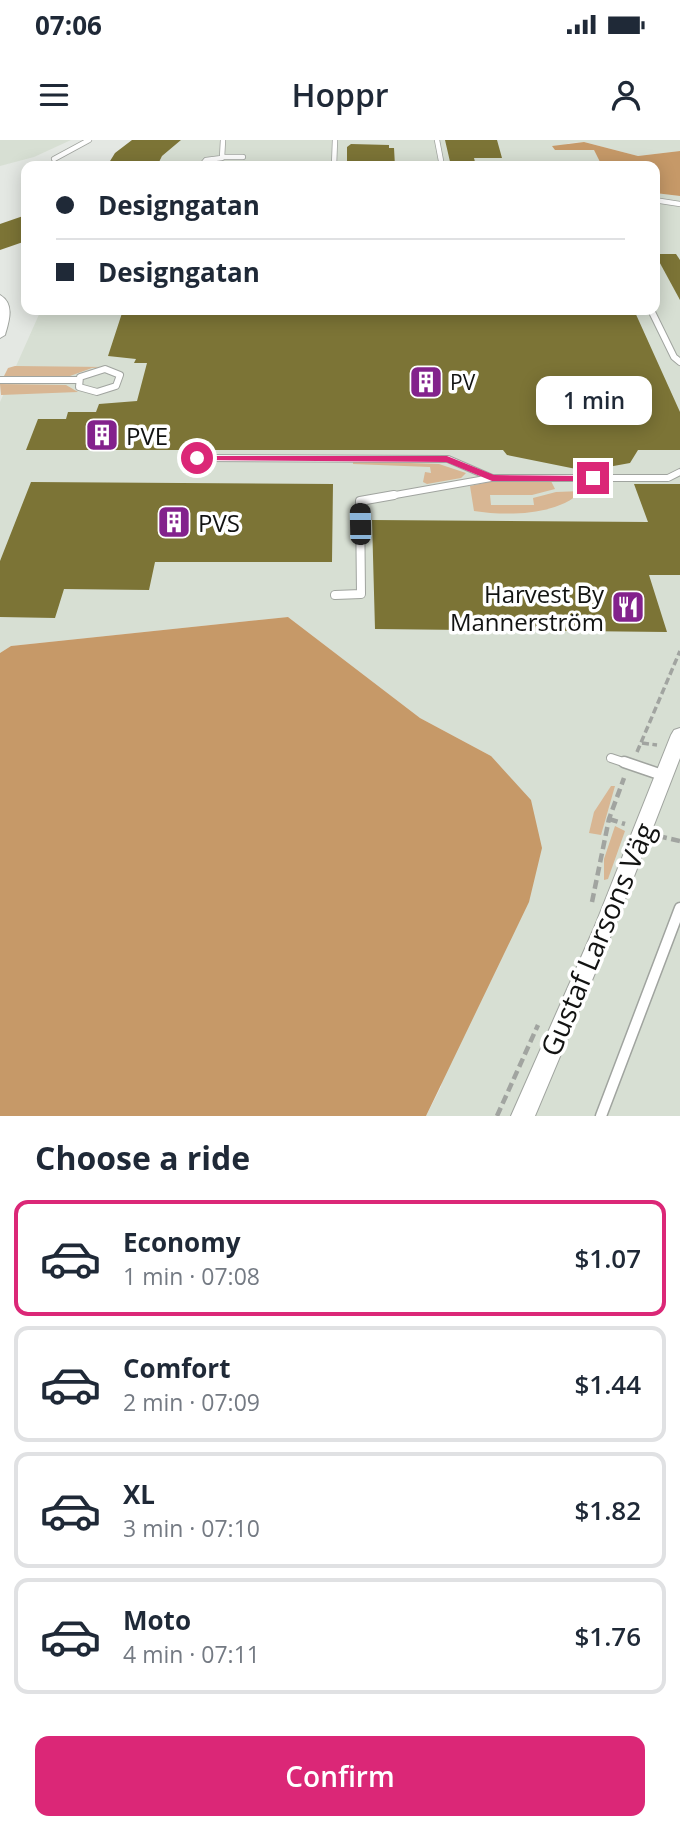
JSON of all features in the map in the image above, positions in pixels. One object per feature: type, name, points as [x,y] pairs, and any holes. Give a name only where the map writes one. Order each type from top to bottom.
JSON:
[{"type":"street","points":[[0,298],[6,313],[0,335]]},
{"type":"street","name":"Gustaf Larsons Väg","points":[[523,1116],[673,778],[680,735]]},
{"type":"lane","points":[[54,159],[89,140]]},
{"type":"lane","points":[[221,161],[223,140]]},
{"type":"lane","points":[[334,161],[335,140]]},
{"type":"lane","points":[[437,140],[441,161]]},
{"type":"lane","points":[[205,161],[222,157],[243,157]]},
{"type":"lane","points":[[660,201],[680,204]]},
{"type":"lane","points":[[653,315],[674,357],[680,362]]},
{"type":"lane","points":[[0,380],[77,380],[84,373],[98,369],[111,370],[121,379],[114,388],[97,392],[79,387],[77,380]]},
{"type":"lane","points":[[197,458],[447,459],[492,478]]},
{"type":"lane","points":[[335,595],[361,594],[359,501],[492,478],[668,478],[680,472]]},
{"type":"lane","points":[[611,758],[673,778]]},
{"type":"lane","points":[[601,1116],[680,908]]},
{"type":"path","points":[[590,907],[609,819],[680,651]]},
{"type":"path","points":[[609,819],[629,826]]},
{"type":"path","points":[[661,838],[680,841]]},
{"type":"path","points":[[497,1116],[542,1017]]},
{"type":"shaded area","points":[[0,140],[71,140],[34,157],[0,166]]},
{"type":"shaded area","points":[[181,140],[680,140],[680,151],[638,156],[584,142],[569,143],[555,150],[594,150],[600,161],[160,161]]},
{"type":"shaded area","points":[[584,142],[638,156],[680,151],[680,196],[660,194],[660,161],[600,161],[594,150],[555,150],[552,146]]},
{"type":"shaded area","points":[[660,194],[680,196],[680,1116],[426,1116],[441,1087],[491,756],[420,718],[288,617],[11,646],[0,653],[0,402],[39,315],[660,315]]},
{"type":"shaded area","points":[[106,367],[92,368],[70,376],[4,376],[8,368]]},
{"type":"shaded area","points":[[0,384],[66,385],[78,392],[1,395]]},
{"type":"shaded area","points":[[353,461],[439,464],[466,473],[461,478],[427,484],[423,482],[425,472],[431,473],[430,467],[353,464]]},
{"type":"shaded area","points":[[493,481],[551,481],[555,489],[532,495],[490,495],[491,505],[534,505],[533,498],[556,492],[582,491],[572,499],[546,510],[501,514],[474,511],[470,486]]},
{"type":"shaded area","points":[[288,617],[420,718],[491,756],[531,800],[542,848],[529,902],[426,1116],[0,1116],[0,653],[11,646]]},
{"type":"shaded area","points":[[611,786],[615,786],[601,835],[589,833],[594,812]]},
{"type":"shaded area","points":[[615,826],[625,831],[608,879],[604,880],[604,859]]},
{"type":"building","points":[[132,140],[181,140],[160,161],[110,161],[115,153]]},
{"type":"building","points":[[445,140],[497,140],[502,158],[474,158],[475,161],[450,161]]},
{"type":"building","points":[[351,144],[389,145],[389,148],[394,148],[395,161],[347,161],[347,147]]},
{"type":"building","points":[[21,217],[21,243],[0,250],[0,224]]},
{"type":"building","points":[[660,254],[676,254],[680,260],[680,300],[660,263]]},
{"type":"building","name":"PV","points":[[121,315],[636,315],[680,412],[680,450],[638,450],[630,463],[586,471],[507,455],[503,450],[26,450],[38,419],[66,419],[68,412],[96,412],[99,404],[137,401],[147,363],[134,363],[136,359],[108,356]]},
{"type":"building","name":"PVS","points":[[31,482],[333,484],[332,562],[155,562],[149,590],[64,589],[55,618],[0,617],[0,561]]},
{"type":"building","points":[[634,484],[680,484],[680,575],[649,575],[667,632],[375,629],[372,520],[648,522]]},
{"type":"place","name":"PV","points":[[426,382]]},
{"type":"place","name":"PVE","points":[[102,435]]},
{"type":"place","name":"PVS","points":[[174,522]]},
{"type":"place","name":"Harvest By Mannerström","points":[[628,607]]},
{"type":"route","points":[[197,458],[447,459],[492,478],[593,478]]}]
